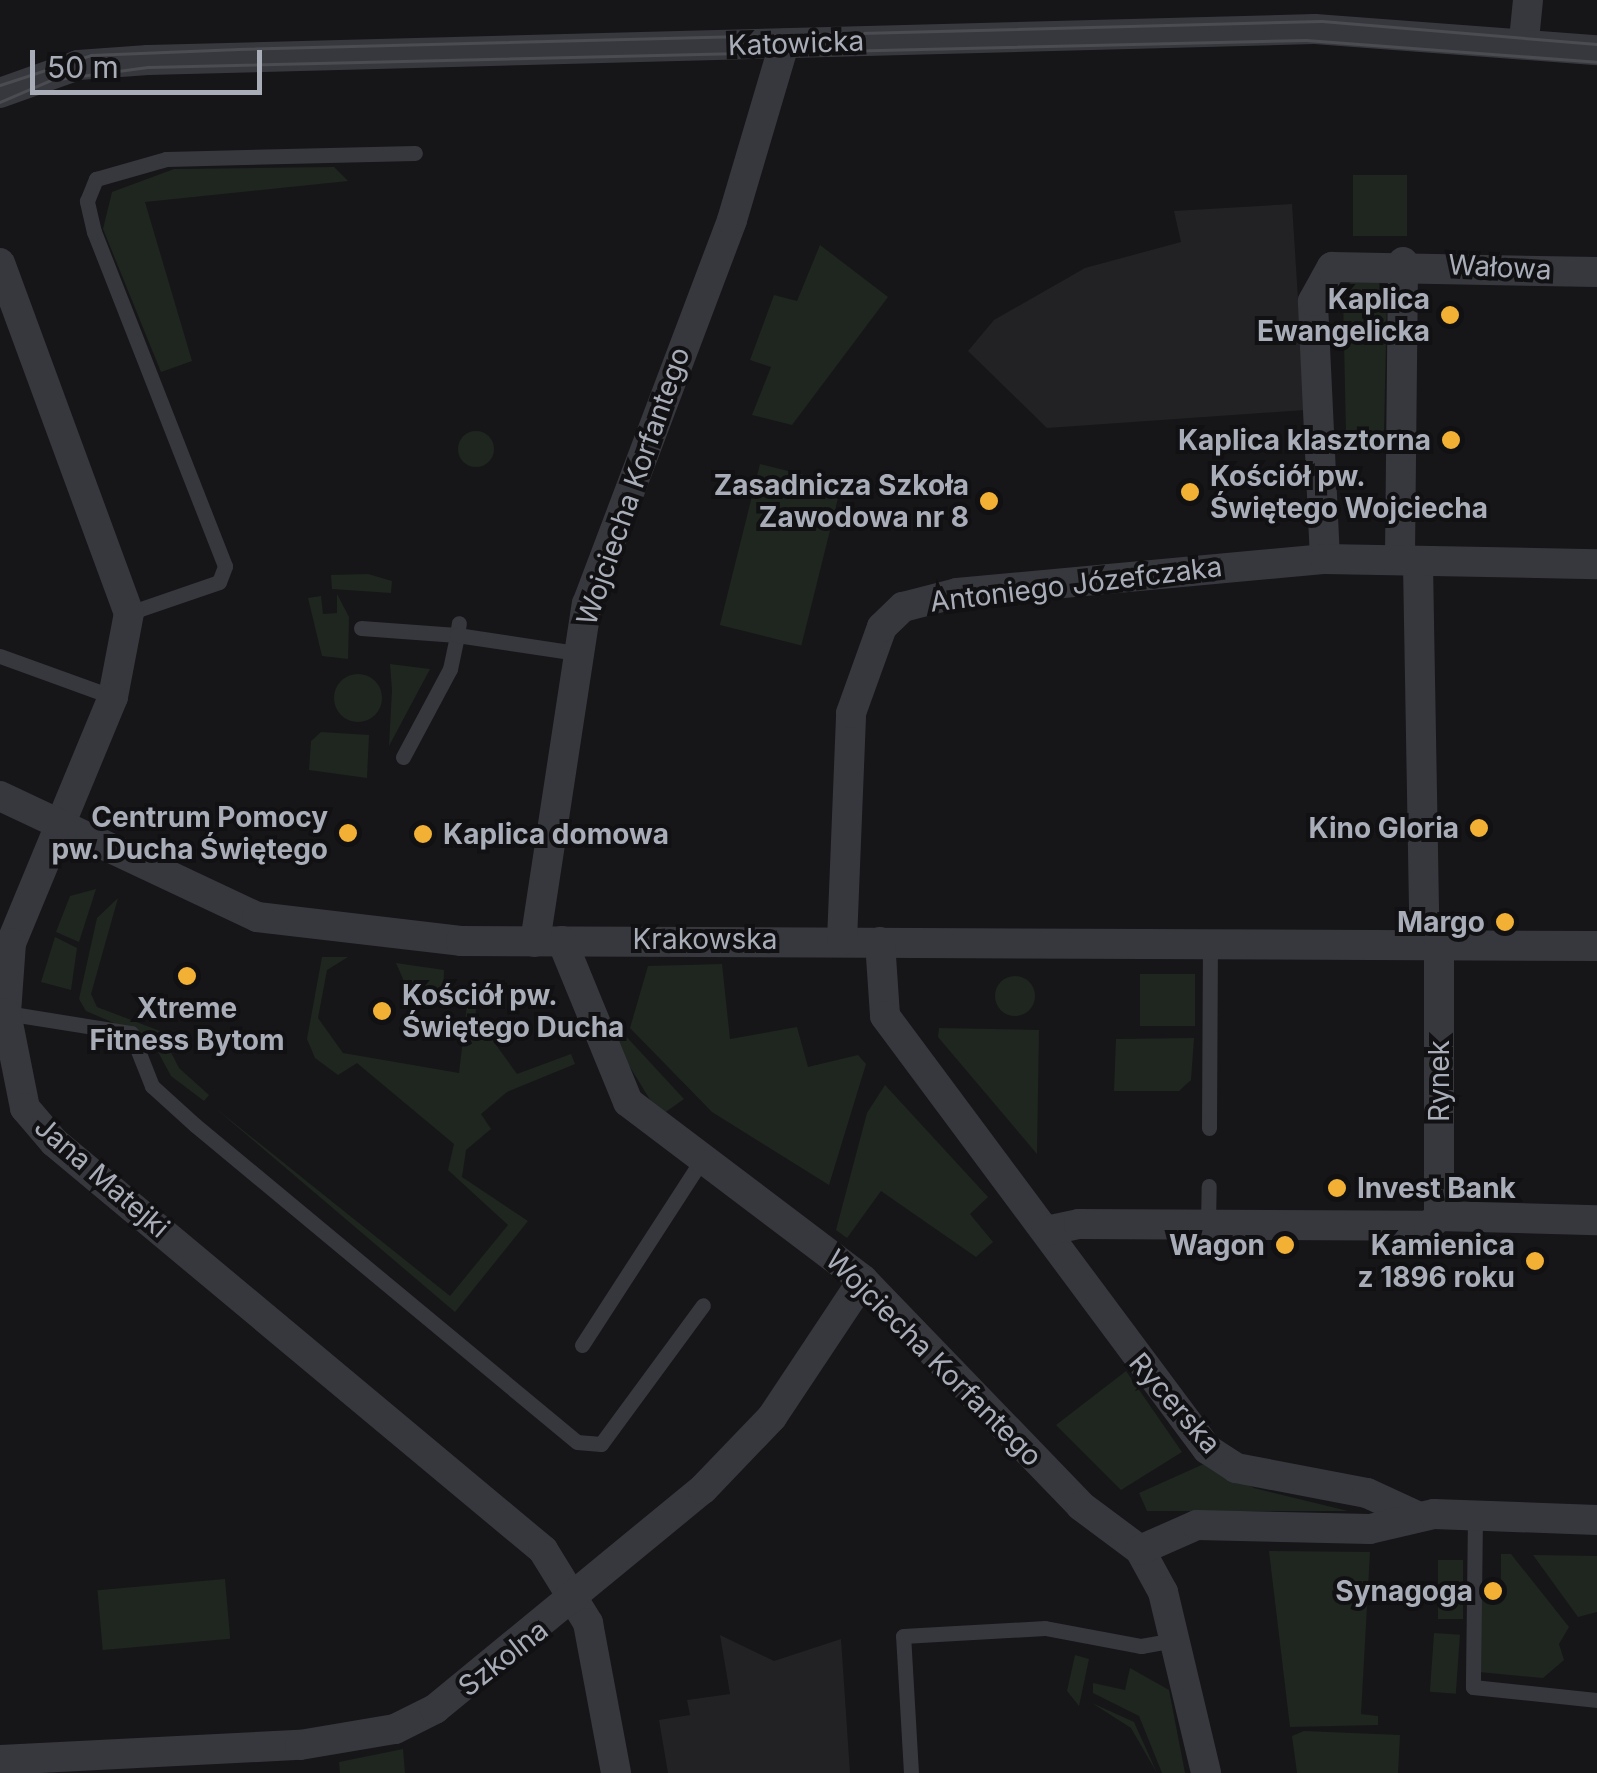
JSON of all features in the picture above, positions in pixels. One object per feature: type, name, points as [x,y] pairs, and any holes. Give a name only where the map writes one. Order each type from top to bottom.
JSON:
[{"type":"street","points":[[1524,40],[1528,0]]},
{"type":"street","name":"Katowicka","points":[[0,93],[94,62],[1315,29],[1524,40],[1597,50]]},
{"type":"street","name":"Wojciecha Korfantego","points":[[784,44],[732,220],[618,511],[576,653],[549,941],[615,1085],[701,1161],[863,1280],[1081,1506],[1140,1550]]},
{"type":"street","name":"Wałowa","points":[[1325,559],[1313,302],[1332,267],[1403,262],[1597,272]]},
{"type":"street","name":"Rynek","points":[[1403,262],[1409,560],[1424,925],[1438,947],[1440,1216]]},
{"type":"street","points":[[0,264],[129,613]]},
{"type":"street","name":"Antoniego Józefczaka","points":[[842,941],[851,714],[882,627],[904,607],[976,591],[1325,559],[1597,564]]},
{"type":"street","name":"Jana Matejki","points":[[129,613],[113,697],[11,943],[6,1014],[25,1108],[54,1142],[528,1538],[579,1598],[616,1773]]},
{"type":"street","name":"Krakowska","points":[[0,796],[257,917],[549,941],[1438,947]]},
{"type":"street","name":"Rycerska","points":[[880,942],[885,1016],[1207,1449],[1236,1468],[1367,1493],[1415,1515]]},
{"type":"street","points":[[1438,947],[1597,946]]},
{"type":"street","points":[[1046,1232],[1208,1225],[1430,1226],[1440,1216],[1597,1220]]},
{"type":"street","name":"Szkolna","points":[[0,1760],[300,1746],[395,1729],[477,1682],[579,1598],[772,1417],[863,1280]]},
{"type":"street","points":[[1206,1773],[1175,1640],[1140,1550],[1182,1526],[1370,1528],[1415,1515],[1597,1520]]},
{"type":"lane","points":[[129,613],[219,582],[225,566],[94,232],[87,200],[96,179],[166,159],[415,153]]},
{"type":"lane","points":[[361,628],[458,629],[576,653]]},
{"type":"lane","points":[[402,756],[450,669],[458,629]]},
{"type":"lane","points":[[0,656],[113,697]]},
{"type":"lane","points":[[1209,1128],[1210,946]]},
{"type":"lane","points":[[6,1014],[131,1033],[152,1086],[180,1112],[576,1442],[601,1444],[702,1306]]},
{"type":"lane","points":[[582,1345],[701,1161]]},
{"type":"lane","points":[[1208,1186],[1208,1225]]},
{"type":"lane","points":[[1475,1516],[1474,1687],[1597,1700]]},
{"type":"lane","points":[[911,1773],[902,1636],[1045,1628],[1140,1646],[1175,1640]]},
{"type":"shaded area","points":[[334,167],[348,181],[145,202],[192,361],[161,372],[103,229],[112,192],[174,169]]},
{"type":"shaded area","points":[[1353,175],[1407,175],[1407,236],[1353,236]]},
{"type":"shaded area","points":[[1292,204],[1305,410],[1047,428],[968,351],[994,320],[1085,268],[1181,242],[1174,211]]},
{"type":"shaded area","points":[[820,245],[888,297],[792,425],[752,415],[771,367],[750,360],[774,295],[797,301]]},
{"type":"shaded area","points":[[1377,280],[1387,295],[1384,434],[1356,444],[1346,434],[1343,297],[1351,281]]},
{"type":"shaded area","points":[[476,431],[489,436],[494,449],[489,462],[476,467],[463,462],[458,449],[463,436]]},
{"type":"shaded area","points":[[760,464],[842,484],[801,645],[720,625]]},
{"type":"shaded area","points":[[368,574],[392,581],[391,593],[332,589],[331,575]]},
{"type":"shaded area","points":[[337,594],[349,617],[348,659],[322,656],[308,598],[321,596],[323,614],[337,613]]},
{"type":"shaded area","points":[[390,664],[430,669],[389,746],[392,690]]},
{"type":"shaded area","points":[[358,674],[375,681],[382,698],[375,715],[358,722],[341,715],[334,698],[341,681]]},
{"type":"shaded area","points":[[321,732],[369,735],[367,778],[309,770],[311,741]]},
{"type":"shaded area","points":[[96,889],[79,942],[56,932],[70,896]]},
{"type":"shaded area","points":[[118,898],[91,994],[97,1007],[160,1031],[179,1068],[209,1095],[204,1101],[171,1076],[151,1039],[86,1011],[79,999],[97,918]]},
{"type":"shaded area","points":[[55,937],[77,948],[71,990],[41,982]]},
{"type":"shaded area","points":[[322,957],[348,957],[327,970],[318,1018],[343,1053],[459,1073],[467,1005],[476,1006],[475,1029],[500,1032],[496,1045],[517,1074],[571,1054],[575,1064],[507,1092],[481,1114],[491,1129],[466,1150],[462,1177],[528,1221],[455,1312],[214,1107],[450,1296],[508,1225],[448,1170],[454,1144],[357,1063],[338,1075],[315,1058],[307,1039]]},
{"type":"shaded area","points":[[396,963],[444,970],[443,1006],[413,1002]]},
{"type":"shaded area","points":[[722,964],[730,1039],[797,1027],[808,1067],[858,1055],[866,1064],[829,1185],[712,1112],[630,1028],[648,966]]},
{"type":"shaded area","points":[[1140,974],[1195,974],[1195,1026],[1140,1026]]},
{"type":"shaded area","points":[[1015,976],[1029,982],[1035,996],[1029,1010],[1015,1016],[1001,1010],[995,996],[1001,982]]},
{"type":"shaded area","points":[[939,1028],[1039,1030],[1037,1154],[938,1037]]},
{"type":"shaded area","points":[[622,1032],[684,1099],[660,1116],[625,1059],[615,1034]]},
{"type":"shaded area","points":[[1194,1038],[1191,1080],[1179,1091],[1114,1091],[1116,1039]]},
{"type":"shaded area","points":[[885,1085],[988,1197],[970,1214],[993,1242],[976,1257],[881,1191],[847,1238],[836,1230],[867,1113]]},
{"type":"shaded area","points":[[1126,1371],[1182,1452],[1121,1490],[1056,1425]]},
{"type":"shaded area","points":[[1206,1463],[1254,1488],[1348,1511],[1147,1511],[1139,1493]]},
{"type":"shaded area","points":[[1269,1551],[1370,1552],[1361,1714],[1378,1716],[1378,1725],[1290,1727]]},
{"type":"shaded area","points":[[1501,1554],[1511,1554],[1569,1627],[1559,1644],[1564,1660],[1543,1678],[1479,1672],[1481,1596],[1501,1601]]},
{"type":"shaded area","points":[[1533,1555],[1597,1556],[1597,1612],[1578,1617]]},
{"type":"shaded area","points":[[1438,1560],[1463,1560],[1463,1619],[1438,1619]]},
{"type":"shaded area","points":[[225,1579],[230,1639],[103,1650],[97,1590]]},
{"type":"shaded area","points":[[1434,1633],[1460,1635],[1456,1694],[1430,1692]]},
{"type":"shaded area","points":[[720,1635],[774,1661],[841,1639],[850,1773],[668,1773],[659,1720],[690,1715],[687,1700],[730,1694]]},
{"type":"shaded area","points":[[1075,1655],[1089,1659],[1079,1706],[1067,1691]]},
{"type":"shaded area","points":[[1130,1668],[1169,1690],[1185,1773],[1162,1773],[1139,1716],[1093,1693],[1093,1683],[1125,1690]]},
{"type":"shaded area","points":[[1092,1703],[1134,1722],[1157,1773],[1131,1728]]},
{"type":"shaded area","points":[[1304,1731],[1400,1735],[1398,1773],[1297,1773],[1292,1736]]},
{"type":"shaded area","points":[[403,1749],[405,1773],[340,1773],[339,1762]]},
{"type":"tram line","points":[[0,85],[91,55],[1322,21],[1597,44]]},
{"type":"tram line","points":[[0,102],[51,80],[149,67],[1306,40],[1597,62]]},
{"type":"place","name":"Kaplica Ewangelicka","points":[[1450,315]]},
{"type":"place","name":"Kaplica klasztorna","points":[[1451,440]]},
{"type":"place","name":"Kościół pw. Świętego Wojciecha","points":[[1190,492]]},
{"type":"place","name":"Zasadnicza Szkoła Zawodowa nr 8","points":[[989,501]]},
{"type":"place","name":"Kino Gloria","points":[[1479,828]]},
{"type":"place","name":"Centrum Pomocy pw. Ducha Świętego","points":[[348,833]]},
{"type":"place","name":"Kaplica domowa","points":[[423,834]]},
{"type":"place","name":"Margo","points":[[1505,922]]},
{"type":"place","name":"Xtreme Fitness Bytom","points":[[187,976]]},
{"type":"place","name":"Kościół pw. Świętego Ducha","points":[[382,1011]]},
{"type":"place","name":"Invest Bank","points":[[1337,1188]]},
{"type":"place","name":"Wagon","points":[[1285,1245]]},
{"type":"place","name":"Kamienica z 1896 roku","points":[[1535,1261]]},
{"type":"place","name":"Synagoga","points":[[1493,1591]]}]
